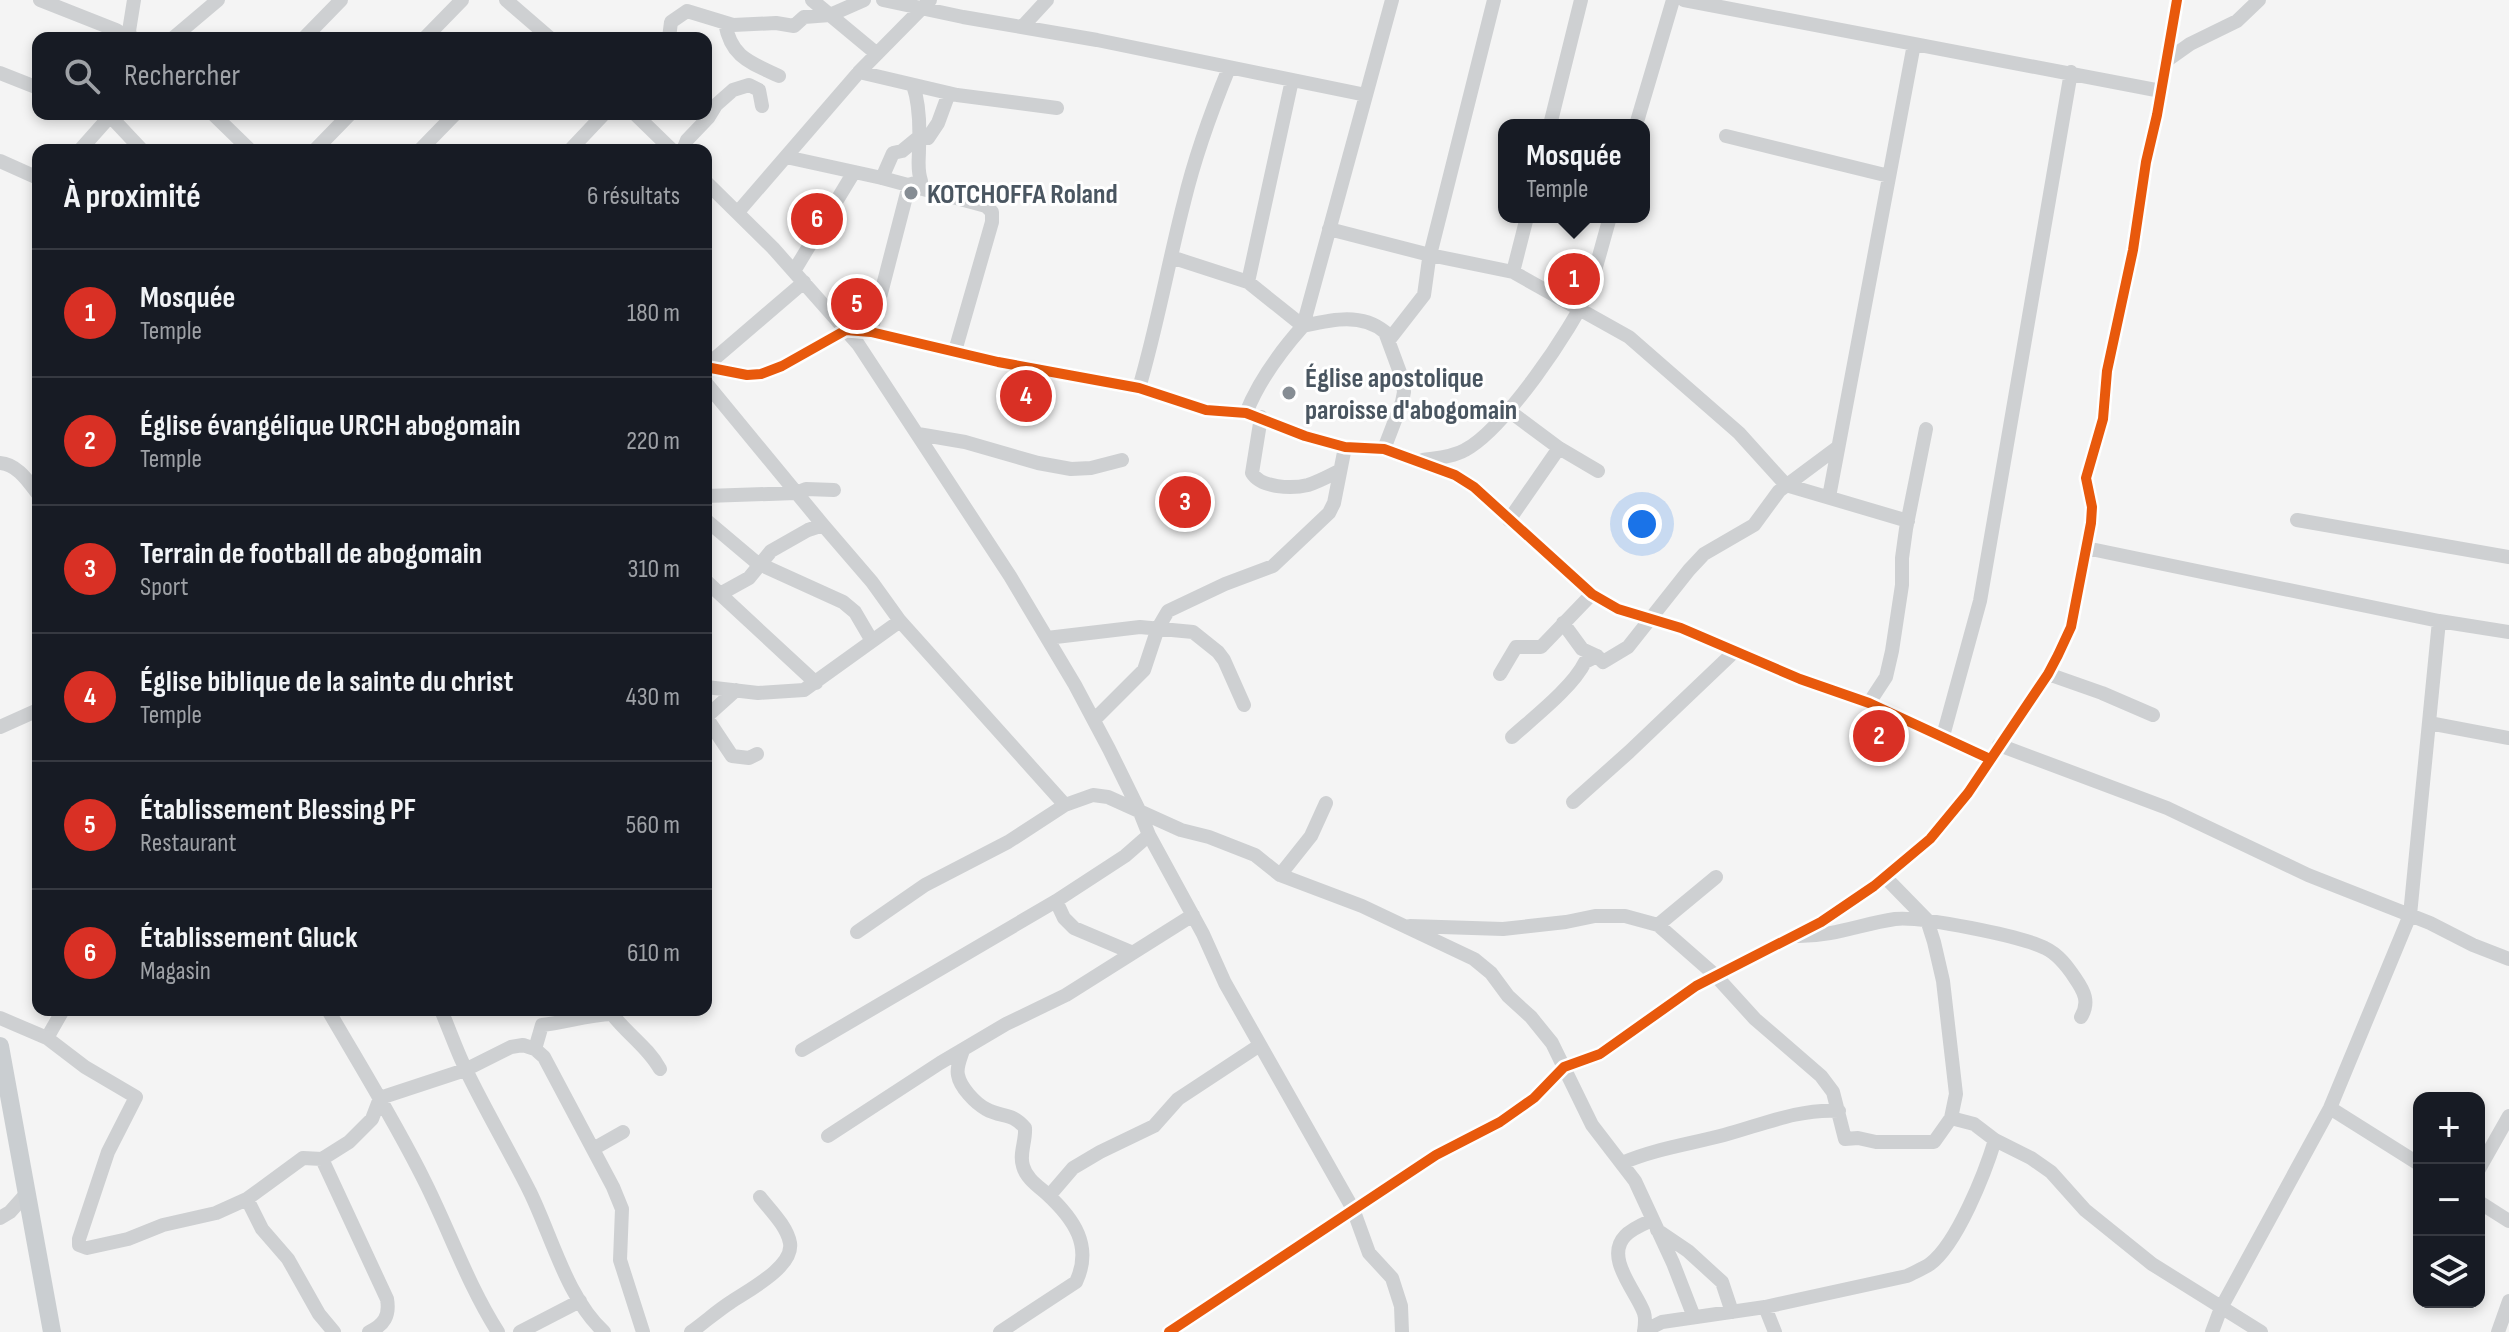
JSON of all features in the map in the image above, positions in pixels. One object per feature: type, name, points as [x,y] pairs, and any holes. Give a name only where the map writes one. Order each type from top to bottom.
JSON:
[{"type":"main road","points":[[0,1046],[52,1332]]},
{"type":"street","points":[[40,0],[117,32]]},
{"type":"street","points":[[180,32],[218,0]]},
{"type":"street","points":[[310,32],[341,0]]},
{"type":"street","points":[[431,32],[462,0]]},
{"type":"street","points":[[506,0],[537,32]]},
{"type":"street","points":[[665,32],[684,0]]},
{"type":"street","points":[[812,0],[877,54]]},
{"type":"street","points":[[670,32],[671,22],[687,11],[733,25],[776,23],[794,26],[804,17],[830,15],[864,0]]},
{"type":"street","points":[[883,0],[925,5],[1366,95]]},
{"type":"street","points":[[1023,26],[1047,0]]},
{"type":"street","points":[[1246,413],[1269,368],[1303,326],[1392,0]]},
{"type":"street","points":[[1389,340],[1424,295],[1430,255],[1494,0]]},
{"type":"street","points":[[1638,119],[1673,0]]},
{"type":"street","points":[[1684,0],[2161,91]]},
{"type":"street","points":[[1169,1332],[1436,1155],[1500,1122],[1534,1098],[1571,1064],[1600,1054],[1715,975],[1821,922],[1885,877],[1930,839],[1968,793],[2048,674],[2071,627],[2092,507],[2086,478],[2103,419],[2107,371],[2133,250],[2146,162],[2177,0]]},
{"type":"street","points":[[2166,61],[2190,44],[2237,21],[2259,0]]},
{"type":"street","points":[[1551,119],[1578,2]]},
{"type":"street","points":[[98,23],[110,20],[132,3]]},
{"type":"street","points":[[129,32],[132,3]]},
{"type":"street","points":[[738,212],[859,72],[925,5]]},
{"type":"street","points":[[725,23],[728,38],[737,54],[779,76]]},
{"type":"street","points":[[1829,497],[1914,44]]},
{"type":"street","points":[[1139,388],[1184,201],[1204,131],[1229,68]]},
{"type":"street","points":[[859,72],[949,93],[1057,108]]},
{"type":"street","points":[[1943,736],[1980,601],[2071,72]]},
{"type":"street","points":[[0,73],[32,86]]},
{"type":"street","points":[[1248,282],[1292,80]]},
{"type":"street","points":[[712,112],[733,90],[749,85],[759,90],[762,106]]},
{"type":"street","points":[[909,185],[921,181],[917,164],[920,152],[918,100],[913,85]]},
{"type":"street","points":[[882,178],[893,153],[902,151],[919,137],[928,138],[938,123],[949,93]]},
{"type":"street","points":[[85,144],[105,120]]},
{"type":"street","points":[[112,120],[136,144]]},
{"type":"street","points":[[225,120],[245,144]]},
{"type":"street","points":[[321,144],[344,120]]},
{"type":"street","points":[[426,144],[449,120]]},
{"type":"street","points":[[576,144],[598,120]]},
{"type":"street","points":[[641,120],[666,144]]},
{"type":"street","points":[[685,144],[706,120]]},
{"type":"street","points":[[1726,136],[1889,176]]},
{"type":"street","points":[[786,157],[909,185],[986,206],[992,212],[992,222],[955,351]]},
{"type":"street","points":[[0,161],[32,175]]},
{"type":"street","points":[[712,361],[799,276],[854,172]]},
{"type":"street","points":[[871,332],[909,185]]},
{"type":"street","points":[[712,188],[799,276],[846,330],[1010,576],[1094,720],[1225,983],[1353,1209],[1369,1253],[1392,1278],[1401,1306],[1402,1332]]},
{"type":"street","points":[[1513,272],[1525,223]]},
{"type":"street","points":[[1419,461],[1465,450],[1491,430],[1508,410],[1547,360],[1579,308],[1608,223]]},
{"type":"street","points":[[1329,229],[1513,272],[1629,337],[1739,433],[1786,485],[1908,521]]},
{"type":"street","points":[[1171,257],[1248,282],[1303,326],[1345,318],[1380,328],[1389,340],[1404,392],[1384,449]]},
{"type":"street","points":[[712,368],[747,375],[761,374],[782,366],[846,330],[871,332],[1013,365],[1139,388],[1206,410],[1246,413],[1305,436],[1345,447],[1384,449],[1455,475],[1474,487],[1592,594],[1618,609],[1681,628],[1800,679],[1869,703],[1990,759]]},
{"type":"street","points":[[712,390],[872,582],[900,621],[1065,805]]},
{"type":"street","points":[[1508,410],[1559,448],[1598,471]]},
{"type":"street","points":[[1261,417],[1252,473],[1255,478],[1266,484],[1308,485],[1339,471]]},
{"type":"street","points":[[1869,703],[1886,677],[1892,651],[1902,585],[1902,558],[1926,429]]},
{"type":"street","points":[[918,434],[965,442],[1071,469],[1091,468],[1122,460]]},
{"type":"street","points":[[1094,720],[1144,670],[1158,628],[1168,611],[1273,566],[1329,513],[1334,503],[1345,447]]},
{"type":"street","points":[[1563,623],[1582,649],[1603,662],[1628,647],[1704,554],[1754,525],[1769,502],[1786,485],[1838,447]]},
{"type":"street","points":[[1509,520],[1559,448]]},
{"type":"street","points":[[1455,475],[1465,450]]},
{"type":"street","points":[[0,463],[14,467],[32,487]]},
{"type":"street","points":[[712,496],[834,490]]},
{"type":"street","points":[[2297,520],[2509,557]]},
{"type":"street","points":[[712,525],[761,565],[843,602],[855,612],[872,641]]},
{"type":"street","points":[[720,594],[749,578],[771,551],[823,525]]},
{"type":"street","points":[[2086,548],[2439,621],[2509,632]]},
{"type":"street","points":[[712,587],[816,683]]},
{"type":"street","points":[[1500,674],[1516,647],[1541,647],[1592,594]]},
{"type":"street","points":[[712,688],[758,693],[804,690],[900,621]]},
{"type":"street","points":[[2212,1332],[2221,1308],[2330,1108],[2410,915],[2439,621]]},
{"type":"street","points":[[1047,638],[1125,628],[1193,632],[1218,652],[1229,668],[1244,705]]},
{"type":"street","points":[[1573,802],[1735,651]]},
{"type":"street","points":[[1512,737],[1545,707],[1585,662],[1597,656]]},
{"type":"street","points":[[2048,674],[2153,715]]},
{"type":"street","points":[[712,712],[736,690]]},
{"type":"street","points":[[0,727],[32,713]]},
{"type":"street","points":[[2429,723],[2509,738]]},
{"type":"street","points":[[712,726],[732,756],[749,758],[757,754]]},
{"type":"street","points":[[1999,745],[2167,808],[2308,875],[2410,915],[2509,959]]},
{"type":"street","points":[[857,932],[925,885],[1008,842],[1065,805],[1093,795],[1108,797],[1181,830],[1255,855],[1280,875],[1362,906],[1474,959],[1491,973],[1508,996],[1579,1070],[1575,1092],[1592,1125],[1635,1181],[1694,1317]]},
{"type":"street","points":[[1280,875],[1311,836],[1326,803]]},
{"type":"street","points":[[802,1050],[1056,901],[1125,856],[1149,835]]},
{"type":"street","points":[[1658,925],[1716,877]]},
{"type":"street","points":[[1405,926],[1503,929],[1595,916],[1625,916],[1658,925],[1715,975],[1755,1019],[1821,1076],[1833,1092],[1845,1139],[1934,1142],[1951,1118],[1956,1094],[1943,981],[1927,920],[1885,877]]},
{"type":"street","points":[[1056,901],[1064,918],[1074,928],[1133,953]]},
{"type":"street","points":[[828,1136],[963,1050],[1006,1024],[1066,995],[1193,915]]},
{"type":"street","points":[[1794,936],[1820,936],[1895,919],[1927,920],[2021,940],[2054,953],[2067,966],[2083,991],[2086,1002],[2081,1017]]},
{"type":"street","points":[[47,1038],[60,1016]]},
{"type":"street","points":[[332,1016],[425,1182],[480,1303],[498,1332]]},
{"type":"street","points":[[443,1016],[465,1070],[531,1195],[580,1301],[590,1319],[604,1332]]},
{"type":"street","points":[[535,1049],[542,1025],[585,1016]]},
{"type":"street","points":[[614,1016],[652,1054],[660,1069]]},
{"type":"street","points":[[0,1018],[47,1038],[85,1067],[136,1097],[108,1152],[79,1239],[79,1245],[87,1248],[216,1213],[247,1199],[303,1158],[322,1159],[349,1142],[372,1119],[380,1098]]},
{"type":"street","points":[[380,1098],[465,1070],[511,1047],[523,1045],[535,1049],[544,1057],[622,1209],[620,1260],[643,1332]]},
{"type":"street","points":[[1049,1196],[1073,1168],[1154,1126],[1178,1099],[1260,1045]]},
{"type":"street","points":[[963,1050],[958,1076],[964,1089],[984,1108],[1010,1115],[1025,1128],[1022,1165],[1028,1176],[1075,1225],[1084,1256],[1076,1282],[1000,1332]]},
{"type":"street","points":[[2330,1108],[2413,1160]]},
{"type":"street","points":[[1622,1163],[1648,1153],[1799,1114],[1839,1111]]},
{"type":"street","points":[[2482,1164],[2509,1116]]},
{"type":"street","points":[[1951,1118],[1974,1124],[1995,1140],[2041,1165],[2085,1210],[2152,1264],[2261,1332]]},
{"type":"street","points":[[593,1149],[623,1132]]},
{"type":"street","points":[[1654,1224],[1627,1233],[1618,1252],[1627,1281],[1644,1312],[1644,1331],[1662,1322],[1765,1307],[1907,1276],[1929,1266],[1941,1254],[1958,1227],[1995,1140]]},
{"type":"street","points":[[322,1159],[387,1299],[387,1316],[381,1327],[369,1332]]},
{"type":"street","points":[[0,1218],[27,1193]]},
{"type":"street","points":[[691,1332],[765,1281],[790,1253],[790,1242],[780,1221],[760,1197]]},
{"type":"street","points":[[247,1199],[262,1229],[288,1259],[319,1314],[334,1332]]},
{"type":"street","points":[[2485,1206],[2509,1221]]},
{"type":"street","points":[[1654,1224],[1722,1282],[1732,1312]]},
{"type":"street","points":[[1679,1278],[1688,1251]]},
{"type":"street","points":[[520,1332],[580,1301]]},
{"type":"street","points":[[2498,1332],[2509,1301]]},
{"type":"street","points":[[1765,1307],[1775,1332]]},
{"type":"cycle path","points":[[1169,1332],[1436,1155],[1500,1122],[1534,1098],[1564,1067],[1600,1054],[1696,986],[1821,922],[1874,886],[1930,839],[1968,793],[2048,674],[2071,627],[2091,523],[2092,507],[2086,478],[2103,419],[2107,371],[2133,250],[2146,162],[2177,0]]},
{"type":"cycle path","points":[[712,368],[747,375],[761,374],[782,366],[846,330],[871,332],[998,362],[1139,388],[1206,410],[1246,413],[1305,436],[1345,447],[1384,449],[1455,475],[1474,487],[1592,594],[1618,609],[1681,628],[1800,679],[1869,703],[1990,759]]},
{"type":"place","name":"KOTCHOFFA Roland","points":[[911,193]]},
{"type":"place","name":"Établissement Gluck","points":[[817,219]]},
{"type":"place","name":"Mosquée","points":[[1574,279]]},
{"type":"place","name":"Établissement Blessing PF","points":[[857,304]]},
{"type":"place","name":"Église apostolique paroisse d'abogomain","points":[[1289,393]]},
{"type":"place","name":"Église biblique de la sainte du christ","points":[[1026,396]]},
{"type":"place","name":"Terrain de football de abogomain","points":[[1185,502]]},
{"type":"place","name":"Église évangélique URCH abogomain","points":[[1879,736]]}]
